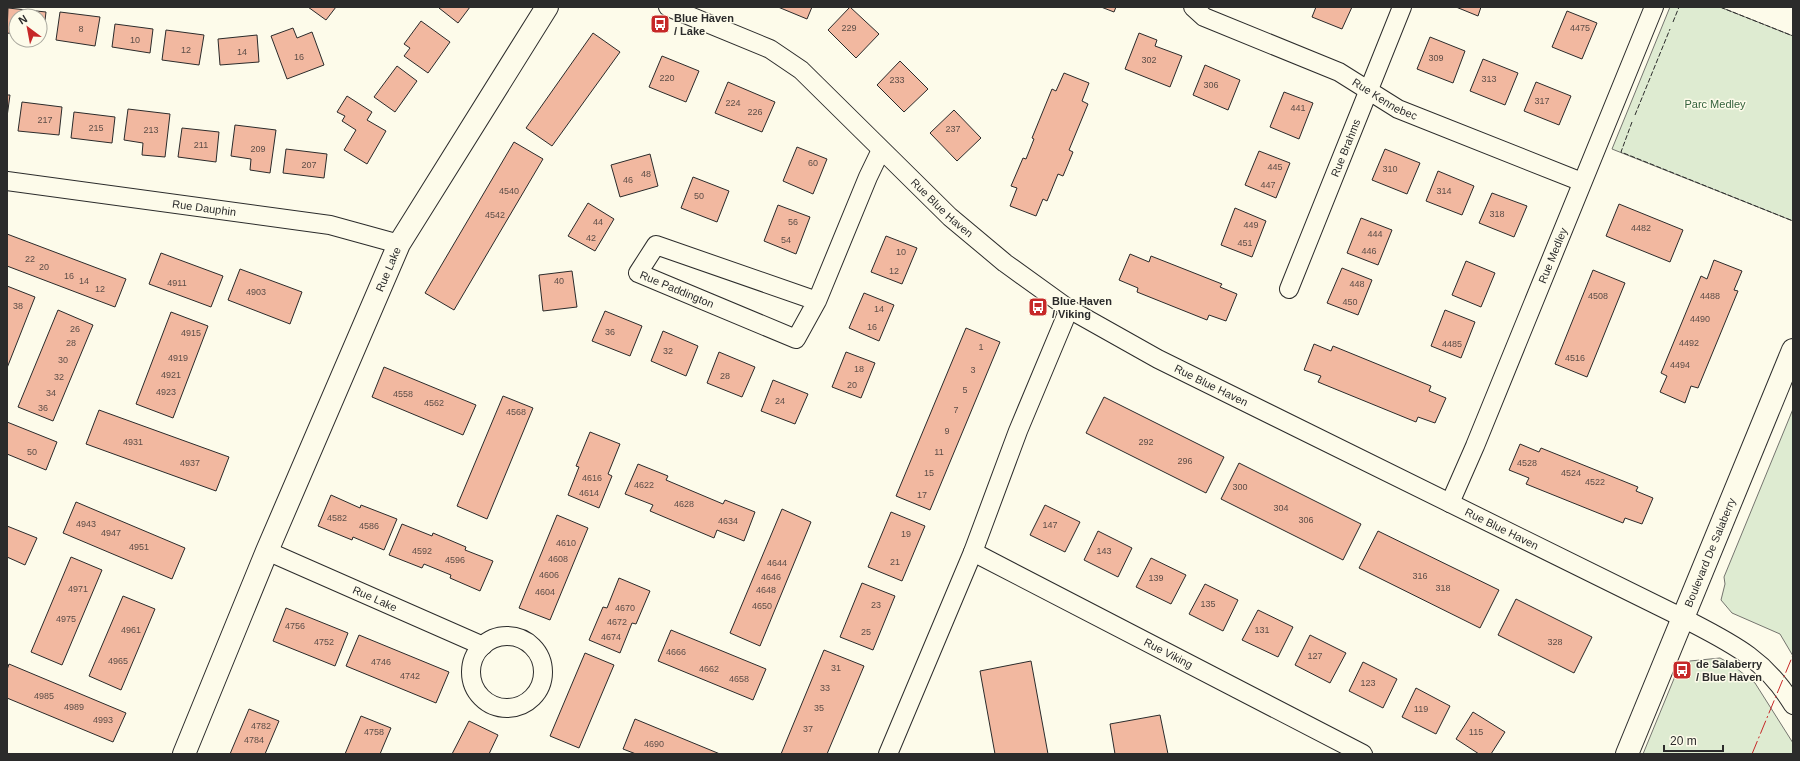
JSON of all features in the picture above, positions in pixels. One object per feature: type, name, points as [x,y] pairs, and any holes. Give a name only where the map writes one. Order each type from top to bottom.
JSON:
[{"type":"street","name":"Rue Lake","points":[[184,754],[267,551],[399,244],[547,7]]},
{"type":"street","name":"Rue Blue Haven","points":[[668,7],[770,49],[801,70],[950,217],[1005,263],[1069,309],[1158,359],[1683,618],[1730,643],[1754,659],[1777,681],[1793,705]]},
{"type":"street","name":"Rue Kennebec","points":[[1194,7],[1204,17],[1339,72],[1398,109],[1582,182]]},
{"type":"street","name":"Rue Brahms","points":[[1288,289],[1402,7]]},
{"type":"street","name":"Rue Medley","points":[[1450,503],[1654,7]]},
{"type":"street","name":"Rue Paddington","points":[[817,301],[656,245],[638,273],[796,339],[817,301],[865,184],[882,150]]},
{"type":"street","name":"Rue Dauphin","points":[[7,181],[330,225],[399,244]]},
{"type":"street","points":[[888,754],[973,552],[1018,431],[1069,309]]},
{"type":"street","name":"Boulevard De Salaberry","points":[[1627,754],[1793,350]]},
{"type":"street","name":"Rue Lake","points":[[267,551],[483,646]]},
{"type":"street","name":"Rue Viking","points":[[973,552],[1363,754]]},
{"type":"green space","name":"Parc Medley","points":[[1670,7],[1720,7],[1793,36],[1793,221],[1612,149]]},
{"type":"green space","points":[[1793,409],[1793,656],[1780,634],[1732,613],[1721,600],[1725,584],[1724,577]]},
{"type":"green space","points":[[1720,658],[1731,664],[1755,683],[1793,743],[1793,754],[1643,754],[1678,669],[1690,661]]},
{"type":"building","points":[[308,7],[336,7],[326,20]]},
{"type":"building","points":[[470,7],[458,23],[439,8]]},
{"type":"building","points":[[778,7],[812,7],[807,19]]},
{"type":"building","points":[[850,7],[879,34],[856,58],[828,30]]},
{"type":"building","points":[[1101,7],[1116,7],[1114,12]]},
{"type":"building","points":[[1316,7],[1352,7],[1342,29],[1312,17]]},
{"type":"building","points":[[1456,7],[1481,7],[1478,16]]},
{"type":"building","points":[[8,8],[8,33],[7,33]]},
{"type":"building","points":[[1567,11],[1597,23],[1582,59],[1552,47]]},
{"type":"building","points":[[60,12],[100,17],[95,46],[56,40]]},
{"type":"building","points":[[421,21],[450,42],[428,73],[404,56],[410,48],[404,44]]},
{"type":"building","points":[[115,24],[153,29],[150,53],[112,47]]},
{"type":"building","points":[[293,28],[297,38],[312,32],[324,65],[287,79],[271,36]]},
{"type":"building","points":[[166,30],[204,35],[199,65],[162,60]]},
{"type":"building","points":[[593,33],[620,52],[552,146],[526,128]]},
{"type":"building","points":[[1139,33],[1157,40],[1155,46],[1182,56],[1170,87],[1125,69]]},
{"type":"building","points":[[257,35],[259,62],[220,65],[218,39]]},
{"type":"building","points":[[1430,37],[1465,51],[1453,83],[1417,69]]},
{"type":"building","points":[[662,56],[699,71],[686,102],[649,87]]},
{"type":"building","points":[[1483,59],[1518,73],[1505,105],[1470,91]]},
{"type":"building","points":[[900,61],[928,89],[904,112],[877,85]]},
{"type":"building","points":[[1205,65],[1240,80],[1228,110],[1193,95]]},
{"type":"building","points":[[397,66],[417,81],[395,112],[374,97]]},
{"type":"building","points":[[1064,73],[1089,83],[1082,101],[1088,104],[1069,150],[1073,152],[1063,176],[1058,174],[1047,201],[1043,199],[1036,216],[1010,206],[1017,188],[1011,186],[1023,158],[1026,159],[1034,139],[1032,138],[1052,89],[1056,91]]},
{"type":"building","points":[[728,82],[775,102],[762,132],[715,113]]},
{"type":"building","points":[[1536,82],[1571,96],[1559,125],[1524,111]]},
{"type":"building","points":[[1284,92],[1313,103],[1299,139],[1270,127]]},
{"type":"building","points":[[7,95],[10,95],[7,117]]},
{"type":"building","points":[[347,96],[372,112],[367,120],[386,131],[367,164],[344,150],[356,130],[342,121],[345,116],[337,112]]},
{"type":"building","points":[[22,102],[62,107],[59,135],[18,131]]},
{"type":"building","points":[[128,109],[170,114],[165,157],[142,155],[143,143],[124,140]]},
{"type":"building","points":[[954,110],[981,138],[957,161],[930,133]]},
{"type":"building","points":[[74,112],[115,117],[112,143],[71,138]]},
{"type":"building","points":[[235,125],[276,130],[270,173],[250,170],[251,159],[231,156]]},
{"type":"building","points":[[182,128],[219,132],[216,162],[178,157]]},
{"type":"building","points":[[514,142],[543,159],[454,310],[425,293]]},
{"type":"building","points":[[797,147],[827,159],[813,194],[783,181]]},
{"type":"building","points":[[286,149],[327,154],[324,178],[283,173]]},
{"type":"building","points":[[1385,149],[1420,163],[1407,194],[1372,180]]},
{"type":"building","points":[[1259,151],[1290,163],[1276,198],[1245,185]]},
{"type":"building","points":[[650,154],[658,186],[620,197],[611,165]]},
{"type":"building","points":[[1438,171],[1474,186],[1462,215],[1426,201]]},
{"type":"building","points":[[693,177],[729,191],[717,222],[681,208]]},
{"type":"building","points":[[1492,193],[1527,206],[1514,237],[1479,223]]},
{"type":"building","points":[[588,203],[614,219],[595,251],[568,236]]},
{"type":"building","points":[[1619,204],[1683,230],[1670,262],[1606,236]]},
{"type":"building","points":[[778,205],[810,217],[796,254],[764,241]]},
{"type":"building","points":[[1235,208],[1266,221],[1252,257],[1221,245]]},
{"type":"building","points":[[1361,218],[1392,230],[1378,265],[1347,253]]},
{"type":"building","points":[[7,234],[126,279],[115,307],[7,266]]},
{"type":"building","points":[[886,236],[917,248],[902,284],[871,272]]},
{"type":"building","points":[[161,253],[223,276],[211,307],[149,284]]},
{"type":"building","points":[[1130,254],[1149,262],[1151,256],[1222,284],[1220,287],[1237,294],[1226,321],[1209,315],[1207,320],[1137,292],[1138,288],[1119,280]]},
{"type":"building","points":[[1714,260],[1742,271],[1734,290],[1738,291],[1698,388],[1691,386],[1685,403],[1660,392],[1667,376],[1661,373],[1701,276],[1707,279]]},
{"type":"building","points":[[1466,261],[1495,273],[1481,307],[1452,295]]},
{"type":"building","points":[[1342,268],[1372,280],[1358,315],[1327,303]]},
{"type":"building","points":[[240,269],[302,292],[290,324],[228,300]]},
{"type":"building","points":[[1593,270],[1625,283],[1587,377],[1555,364]]},
{"type":"building","points":[[572,271],[577,307],[543,311],[539,275]]},
{"type":"building","points":[[7,286],[35,297],[7,368]]},
{"type":"building","points":[[864,293],[894,305],[879,341],[849,328]]},
{"type":"building","points":[[58,310],[93,325],[53,421],[18,407]]},
{"type":"building","points":[[1445,310],[1475,322],[1461,358],[1431,346]]},
{"type":"building","points":[[605,311],[642,326],[630,356],[592,341]]},
{"type":"building","points":[[171,312],[208,326],[173,418],[136,404]]},
{"type":"building","points":[[966,328],[1000,342],[930,510],[896,496]]},
{"type":"building","points":[[663,331],[698,346],[686,376],[651,361]]},
{"type":"building","points":[[1314,344],[1331,351],[1333,346],[1431,386],[1429,391],[1446,398],[1435,423],[1418,417],[1416,422],[1318,382],[1321,376],[1304,370]]},
{"type":"building","points":[[719,352],[755,367],[742,397],[707,383]]},
{"type":"building","points":[[846,352],[875,363],[861,398],[832,387]]},
{"type":"building","points":[[384,367],[476,405],[463,435],[372,397]]},
{"type":"building","points":[[773,380],[808,394],[795,424],[761,411]]},
{"type":"building","points":[[503,396],[533,408],[487,519],[457,506]]},
{"type":"building","points":[[1104,397],[1224,457],[1206,493],[1086,433]]},
{"type":"building","points":[[99,410],[229,457],[216,491],[86,444]]},
{"type":"building","points":[[7,422],[57,442],[46,470],[7,454]]},
{"type":"building","points":[[590,432],[620,444],[608,474],[612,476],[599,508],[568,495],[579,467],[576,466]]},
{"type":"building","points":[[1520,444],[1539,452],[1541,448],[1638,487],[1636,491],[1653,498],[1642,524],[1625,518],[1623,523],[1526,484],[1529,478],[1509,470]]},
{"type":"building","points":[[1239,463],[1361,524],[1343,560],[1221,499]]},
{"type":"building","points":[[638,464],[668,476],[666,480],[723,504],[725,500],[755,512],[744,541],[717,530],[714,538],[650,511],[653,505],[625,494]]},
{"type":"building","points":[[331,495],[360,508],[361,505],[397,519],[384,550],[353,537],[352,540],[318,526]]},
{"type":"building","points":[[76,502],[185,548],[172,579],[63,533]]},
{"type":"building","points":[[1045,505],[1080,522],[1065,552],[1030,535]]},
{"type":"building","points":[[782,509],[811,522],[760,646],[730,633]]},
{"type":"building","points":[[891,512],[925,526],[902,581],[868,567]]},
{"type":"building","points":[[557,515],[588,528],[550,620],[519,608]]},
{"type":"building","points":[[402,524],[432,536],[433,533],[466,547],[465,550],[493,561],[480,591],[450,578],[451,575],[424,564],[422,568],[389,555]]},
{"type":"building","points":[[7,526],[37,538],[25,565],[7,557]]},
{"type":"building","points":[[1098,531],[1132,548],[1118,577],[1084,560]]},
{"type":"building","points":[[1378,531],[1499,590],[1480,628],[1359,568]]},
{"type":"building","points":[[71,557],[102,570],[62,665],[31,652]]},
{"type":"building","points":[[1151,558],[1186,575],[1171,604],[1136,587]]},
{"type":"building","points":[[619,578],[650,591],[636,624],[632,623],[620,653],[589,640],[603,607],[607,608]]},
{"type":"building","points":[[862,583],[895,596],[873,650],[840,637]]},
{"type":"building","points":[[1205,584],[1238,600],[1223,631],[1189,614]]},
{"type":"building","points":[[123,596],[155,609],[121,690],[89,676]]},
{"type":"building","points":[[1516,599],[1592,637],[1574,673],[1498,635]]},
{"type":"building","points":[[286,608],[348,633],[335,666],[273,641]]},
{"type":"building","points":[[1258,610],[1293,627],[1278,657],[1242,640]]},
{"type":"building","points":[[671,630],[766,669],[753,700],[658,661]]},
{"type":"building","points":[[359,635],[449,672],[436,703],[346,666]]},
{"type":"building","points":[[1310,635],[1346,653],[1330,683],[1295,665]]},
{"type":"building","points":[[824,650],[864,666],[827,754],[781,754]]},
{"type":"building","points":[[585,653],[614,665],[579,748],[550,736]]},
{"type":"building","points":[[1031,661],[1048,754],[995,754],[980,671]]},
{"type":"building","points":[[1363,662],[1397,679],[1383,708],[1349,691]]},
{"type":"building","points":[[9,664],[126,713],[113,742],[7,698],[7,670]]},
{"type":"building","points":[[1416,688],[1450,706],[1436,734],[1402,717]]},
{"type":"building","points":[[249,709],[279,721],[265,754],[230,754]]},
{"type":"building","points":[[1473,712],[1505,732],[1491,754],[1479,754],[1456,739]]},
{"type":"building","points":[[1160,715],[1168,754],[1115,754],[1110,724]]},
{"type":"building","points":[[361,716],[391,728],[380,754],[345,754]]},
{"type":"building","points":[[635,719],[720,754],[636,754],[623,749]]},
{"type":"building","points":[[469,721],[498,735],[489,754],[452,754]]},
{"type":"fence","points":[[1673,22],[1679,7]]},
{"type":"fence","points":[[1720,7],[1793,36]]},
{"type":"fence","points":[[1635,115],[1670,29]]},
{"type":"fence","points":[[1632,122],[1621,152],[1793,221]]},
{"type":"power","points":[[1752,754],[1793,655]]},
{"type":"place","name":"Blue Haven / Lake","points":[[660,24]]},
{"type":"place","name":"Blue Haven / Viking","points":[[1038,307]]},
{"type":"place","name":"de Salaberry / Blue Haven","points":[[1682,670]]}]
